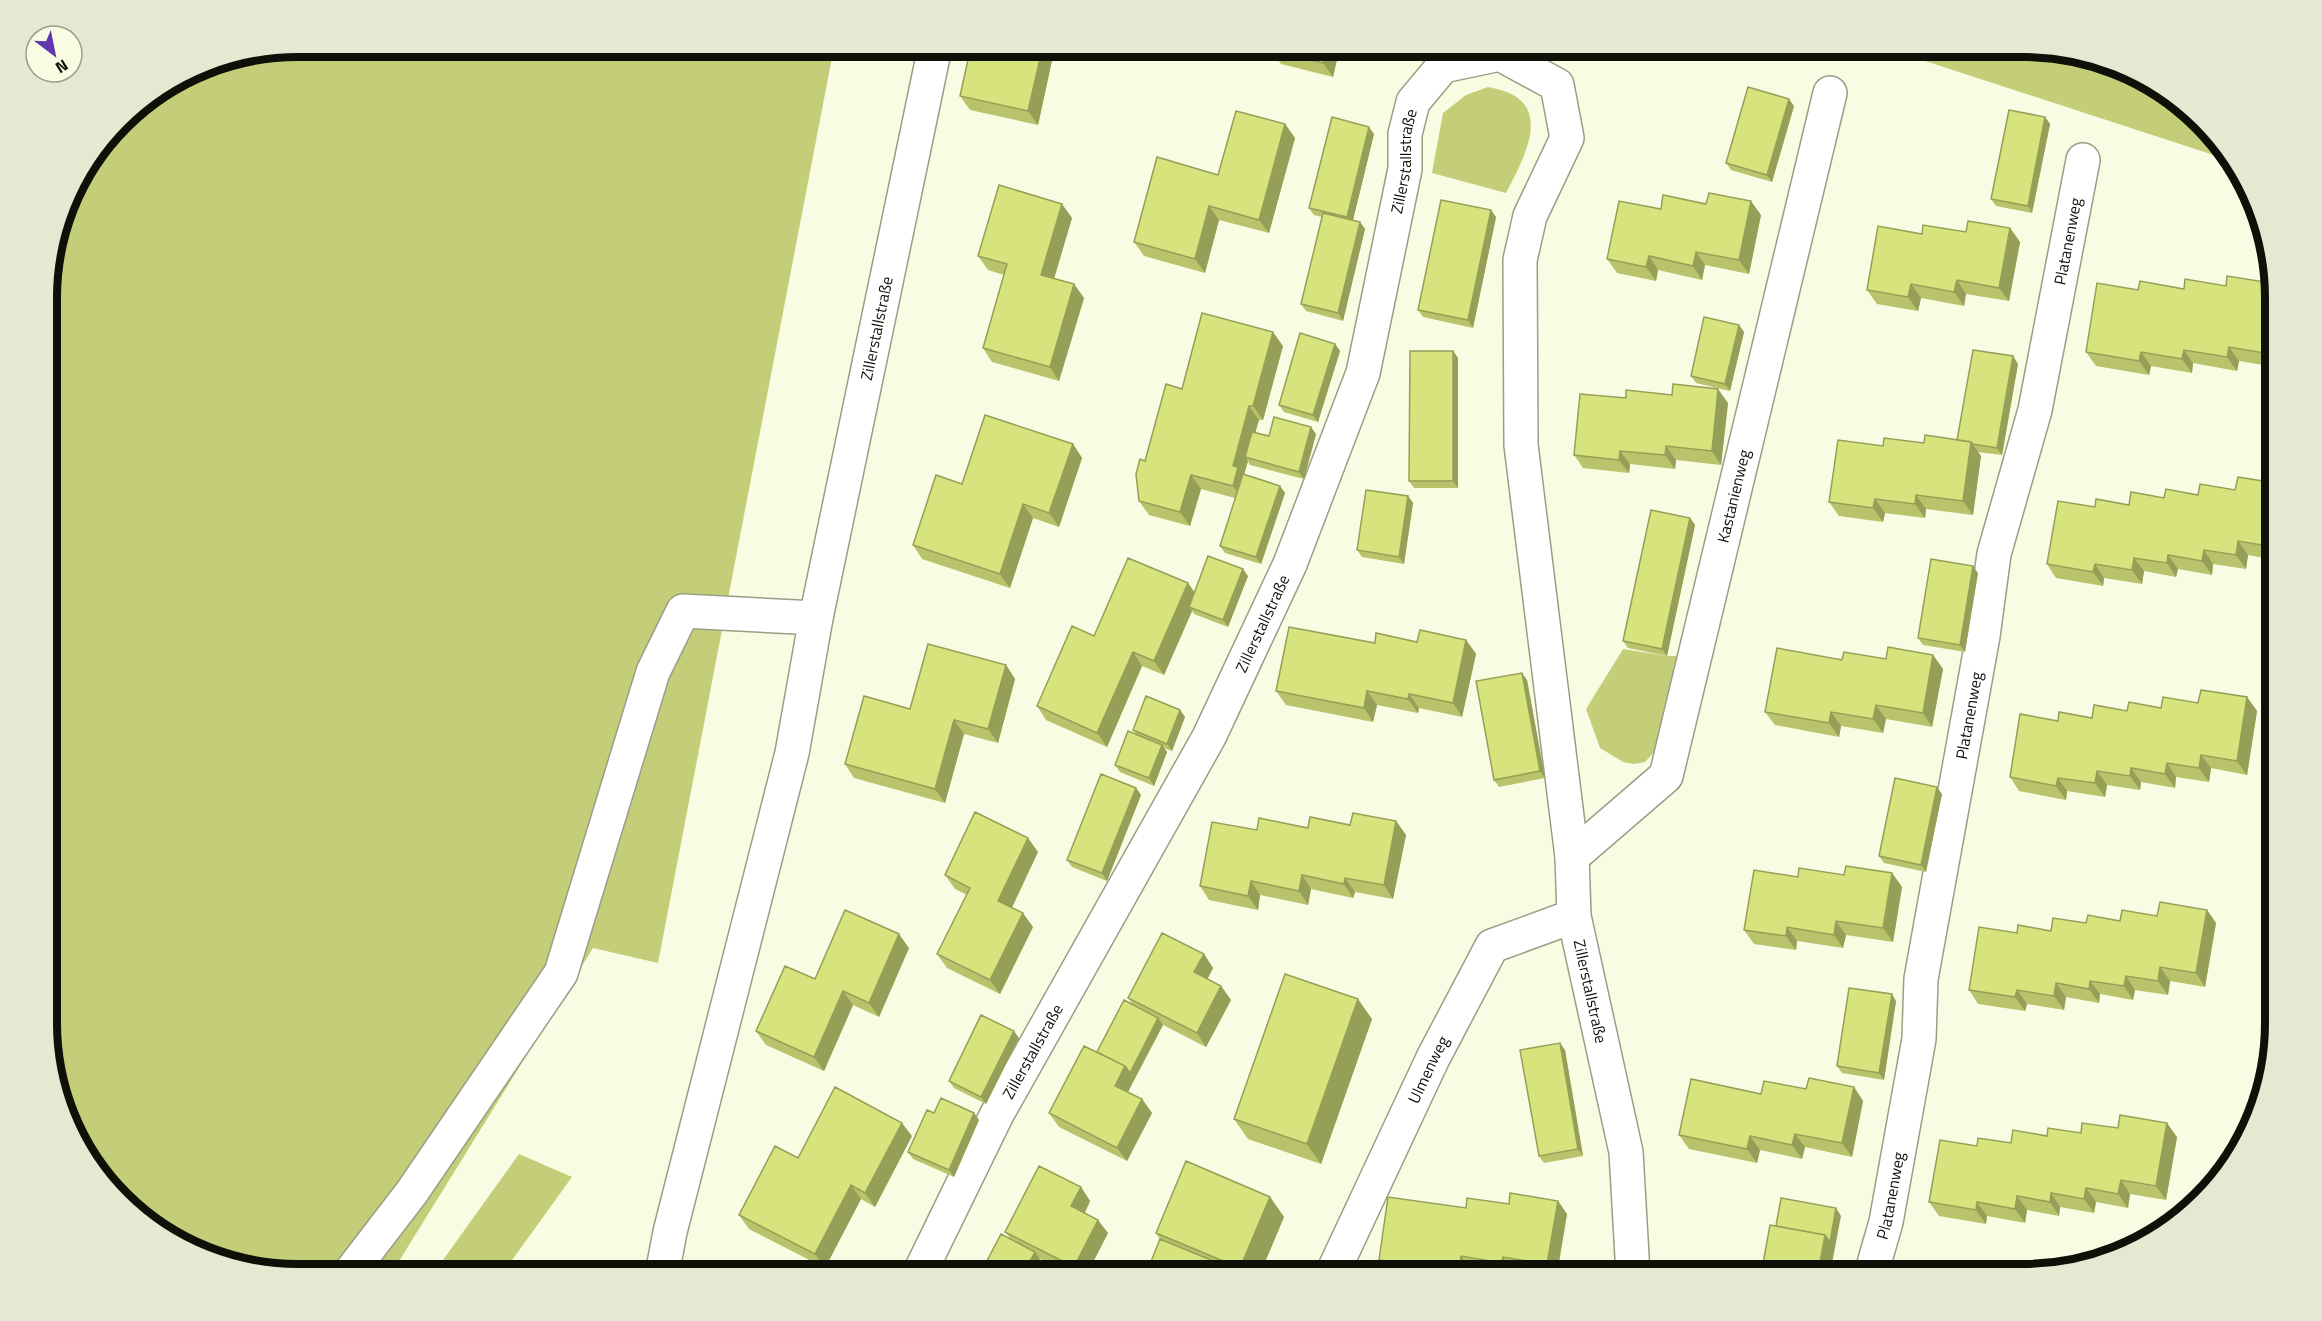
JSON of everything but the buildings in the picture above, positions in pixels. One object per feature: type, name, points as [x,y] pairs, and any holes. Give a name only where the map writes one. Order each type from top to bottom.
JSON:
[{"type":"street","name":"Zillerstallstraße","points":[[664,1264],[670,1232],[792,753],[816,618],[933,57]]},
{"type":"street","name":"Zillerstallstraße","points":[[924,1264],[997,1114],[1209,737],[1290,564],[1363,373],[1405,169],[1405,134],[1413,102],[1443,66],[1486,57]]},
{"type":"street","name":"Zillerstallstraße","points":[[1506,57],[1557,85],[1567,138],[1530,216],[1520,260],[1521,445],[1572,857],[1574,916],[1626,1152],[1632,1264]]},
{"type":"street","name":"Kastanienweg","points":[[1572,857],[1666,776],[1830,93]]},
{"type":"street","name":"Platanenweg","points":[[1874,1264],[1886,1222],[1919,1039],[1922,979],[1983,636],[1994,554],[2035,410],[2083,160]]},
{"type":"street","points":[[357,1264],[412,1192],[561,973],[653,672],[683,611],[816,618]]},
{"type":"street","name":"Ulmenweg","points":[[1337,1264],[1433,1058],[1492,946],[1574,916]]},
{"type":"green space","points":[[298,57],[832,57],[658,963],[593,948],[397,1264],[267,1262],[236,1256],[206,1246],[178,1232],[151,1214],[117,1182],[89,1143],[75,1115],[62,1070],[57,1023],[57,298],[59,267],[65,236],[75,206],[89,178],[107,151],[151,107],[178,89],[206,75],[251,62]]},
{"type":"green space","points":[[1913,57],[2024,57],[2055,59],[2086,65],[2116,75],[2158,98],[2183,117],[2219,157]]},
{"type":"green space","points":[[1488,87],[1509,93],[1523,102],[1529,114],[1531,128],[1528,144],[1506,193],[1432,173],[1443,113],[1466,95]]},
{"type":"green space","points":[[1623,649],[1667,656],[1684,656],[1669,736],[1645,762],[1634,764],[1623,762],[1600,748],[1586,709]]},
{"type":"green space","points":[[519,1154],[572,1177],[509,1264],[440,1264]]}]
